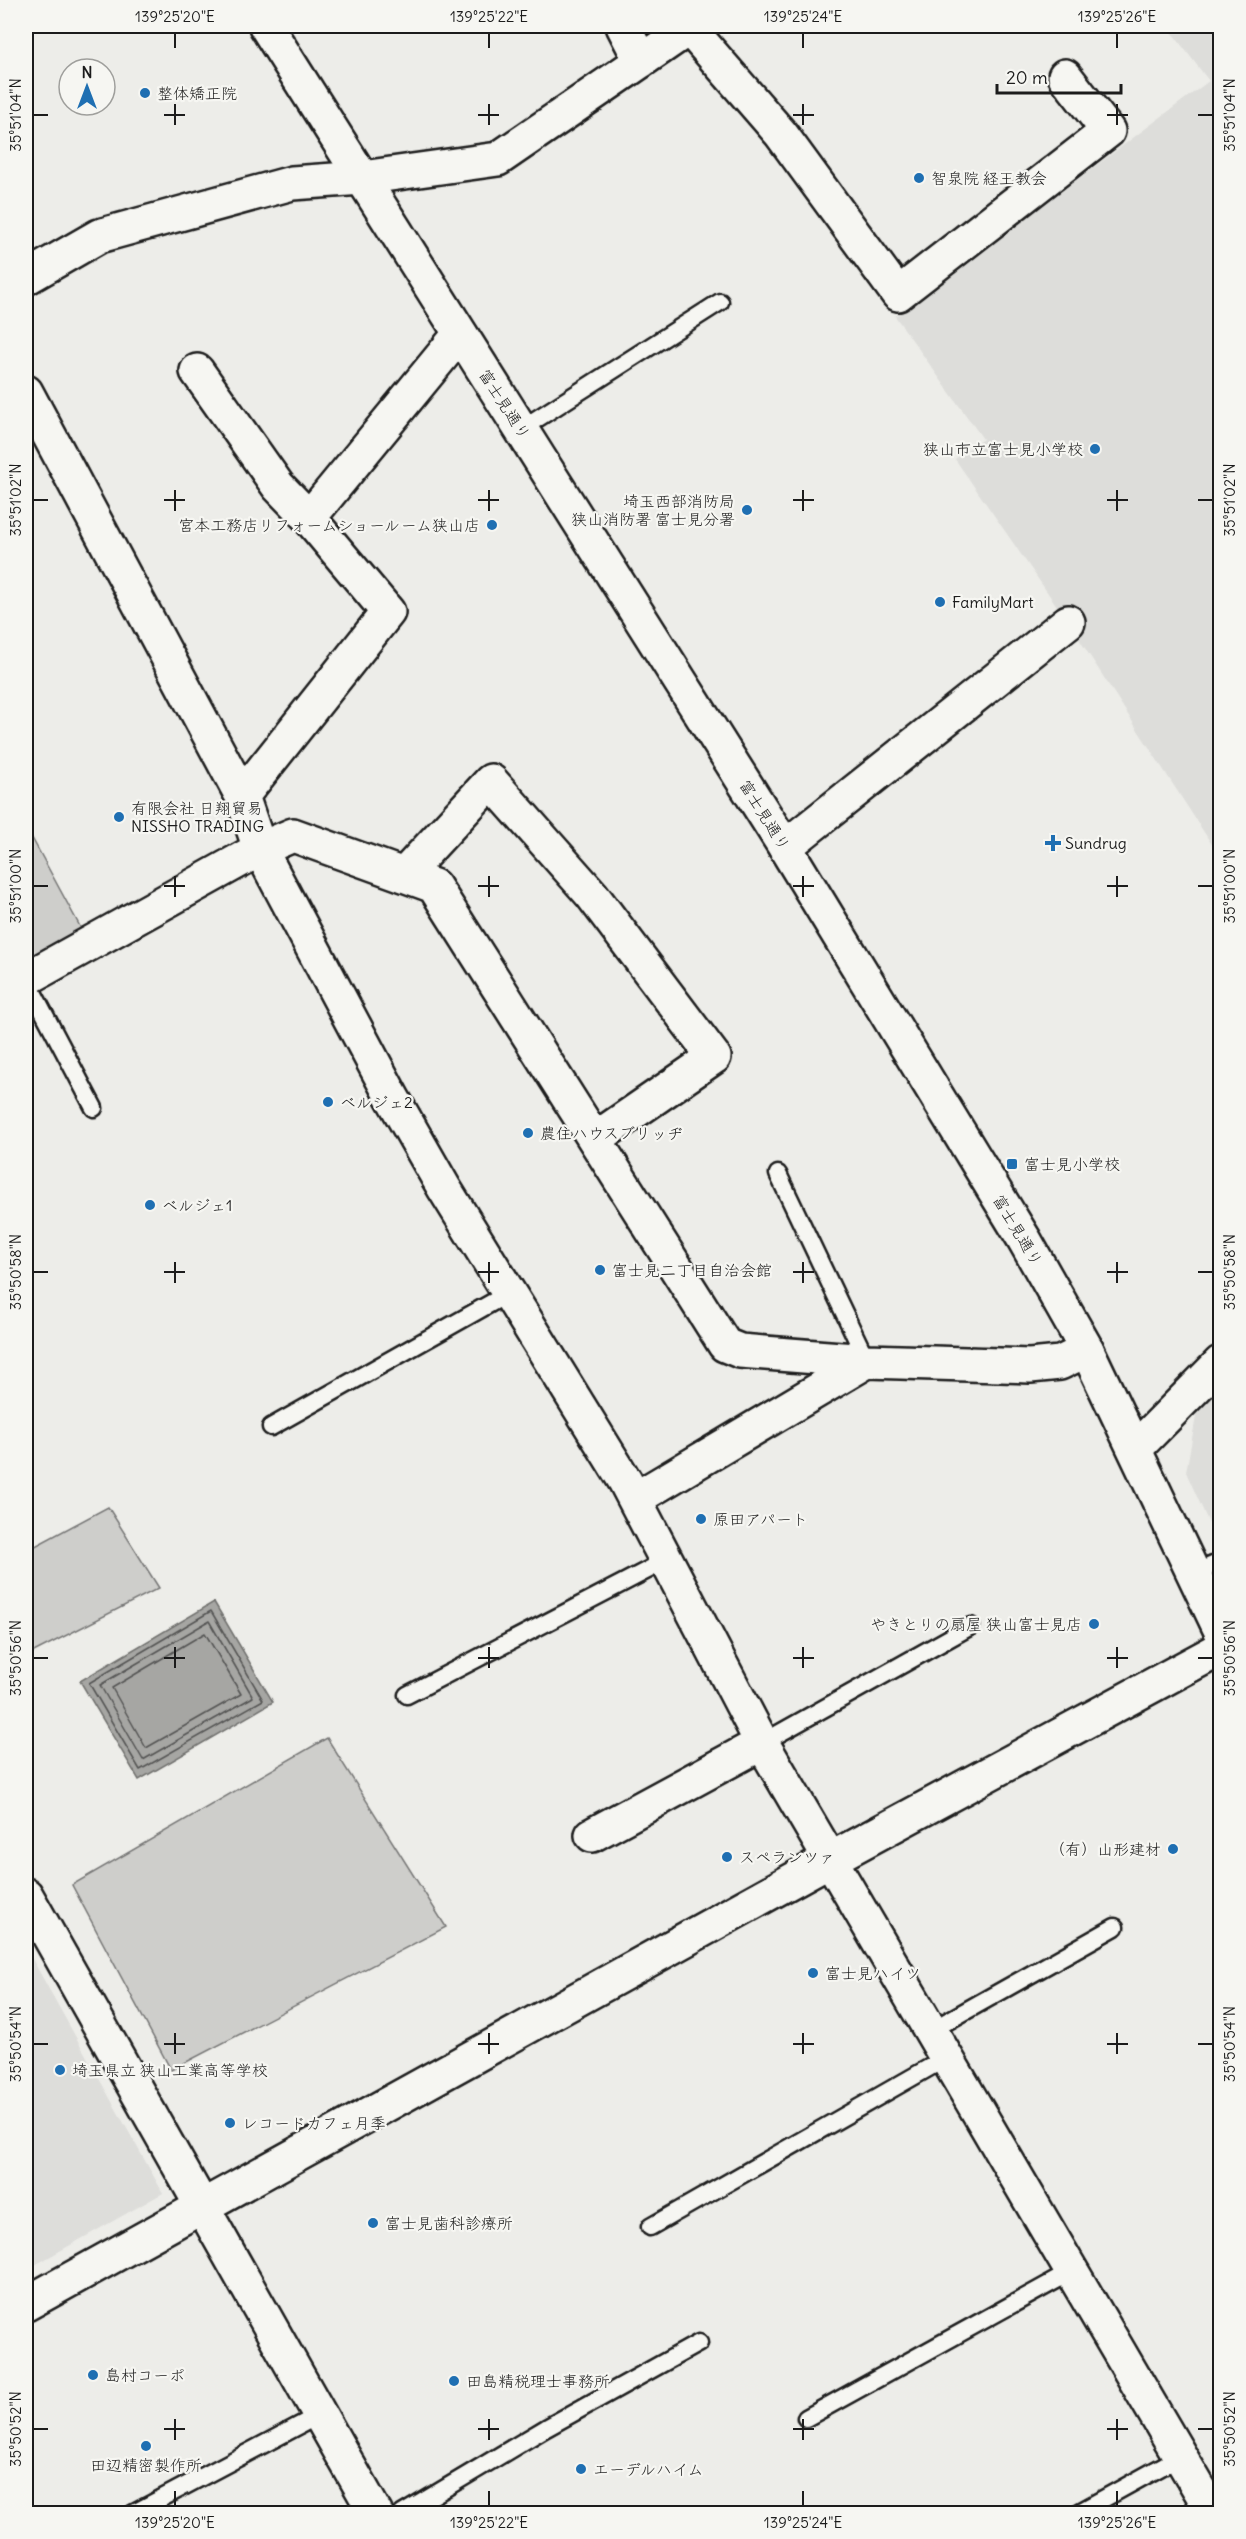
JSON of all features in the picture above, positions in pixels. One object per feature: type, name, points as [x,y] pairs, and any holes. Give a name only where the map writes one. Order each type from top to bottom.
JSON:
[{"type":"street","name":"富士見通り","points":[[266,26],[785,847],[1024,1239],[1087,1350],[1135,1449],[1207,1568],[1221,1629]]},
{"type":"street","points":[[623,26],[641,61]]},
{"type":"street","points":[[26,278],[99,236],[292,183],[362,178],[498,159],[689,28],[781,134],[898,294],[1108,131],[1065,76]]},
{"type":"street","points":[[309,518],[460,333]]},
{"type":"street","points":[[197,371],[278,486],[309,518],[388,612],[242,796]]},
{"type":"street","points":[[26,392],[242,796],[260,849],[392,1097],[444,1188],[636,1499],[762,1743],[1214,2514]]},
{"type":"street","points":[[785,847],[1068,622]]},
{"type":"street","points":[[404,875],[491,781],[592,895],[714,1057],[595,1139]]},
{"type":"street","points":[[26,979],[260,849],[293,835],[434,886],[725,1345],[740,1351],[867,1361],[1030,1366],[1059,1363],[1087,1350]]},
{"type":"street","points":[[636,1499],[867,1361]]},
{"type":"street","points":[[1135,1449],[1221,1363]]},
{"type":"street","points":[[26,2304],[829,1860],[1221,1649]]},
{"type":"street","points":[[592,1835],[762,1743]]},
{"type":"street","points":[[26,1895],[376,2514]]},
{"type":"lane","points":[[521,429],[720,302]]},
{"type":"lane","points":[[26,979],[94,1108]]},
{"type":"lane","points":[[778,1174],[867,1361]]},
{"type":"lane","points":[[271,1426],[509,1293]]},
{"type":"lane","points":[[407,1695],[667,1560]]},
{"type":"lane","points":[[762,1743],[971,1626]]},
{"type":"lane","points":[[650,2227],[938,2045],[1116,1927]]},
{"type":"lane","points":[[806,2418],[1071,2272]]},
{"type":"lane","points":[[402,2514],[546,2428],[699,2343]]},
{"type":"lane","points":[[132,2514],[320,2415]]},
{"type":"lane","points":[[1076,2514],[1180,2456]]},
{"type":"shaded area","name":"狭山市立富士見小学校","points":[[1167,26],[1220,26],[1220,857],[1068,622],[955,459],[983,439],[895,316],[1209,81]]},
{"type":"shaded area","points":[[26,827],[84,934],[26,964]]},
{"type":"shaded area","points":[[1220,1388],[1220,1548],[1186,1472],[1197,1411]]},
{"type":"shaded area","points":[[108,1507],[159,1588],[26,1656],[26,1551]]},
{"type":"shaded area","points":[[327,1738],[446,1927],[171,2070],[72,1885]]},
{"type":"shaded area","name":"埼玉県立 狭山工業高等学校","points":[[26,1948],[163,2193],[26,2270]]},
{"type":"water","points":[[214,1602],[273,1702],[139,1780],[80,1681]]},
{"type":"place","name":"整体矯正院","points":[[145,93]]},
{"type":"place","name":"智泉院 経王教会","points":[[919,178]]},
{"type":"place","name":"狭山市立富士見小学校","points":[[1095,449]]},
{"type":"place","name":"埼玉西部消防局 狭山消防署 富士見分署","points":[[747,510]]},
{"type":"place","name":"宮本工務店リフォームショールーム狭山店","points":[[492,525]]},
{"type":"place","name":"FamilyMart","points":[[940,602]]},
{"type":"place","name":"有限会社 日翔貿易 NISSHO TRADING","points":[[119,817]]},
{"type":"place","name":"Sundrug","points":[[1053,843]]},
{"type":"place","name":"ベルジェ2","points":[[328,1102]]},
{"type":"place","name":"農住ハウスブリッヂ","points":[[528,1133]]},
{"type":"place","name":"富士見小学校","points":[[1012,1164]]},
{"type":"place","name":"ベルジェ1","points":[[150,1205]]},
{"type":"place","name":"富士見二丁目自治会館","points":[[600,1270]]},
{"type":"place","name":"原田アパート","points":[[701,1519]]},
{"type":"place","name":"やきとりの扇屋 狭山富士見店","points":[[1094,1624]]},
{"type":"place","name":"（有）山形建材","points":[[1173,1849]]},
{"type":"place","name":"スペランツァ","points":[[727,1857]]},
{"type":"place","name":"富士見ハイツ","points":[[813,1973]]},
{"type":"place","name":"埼玉県立 狭山工業高等学校","points":[[60,2070]]},
{"type":"place","name":"レコードカフェ月季","points":[[230,2123]]},
{"type":"place","name":"富士見歯科診療所","points":[[373,2223]]},
{"type":"place","name":"島村コーポ","points":[[93,2375]]},
{"type":"place","name":"田島精税理士事務所","points":[[454,2381]]},
{"type":"place","name":"田辺精密製作所","points":[[146,2446]]},
{"type":"place","name":"エーデルハイム","points":[[581,2469]]}]
